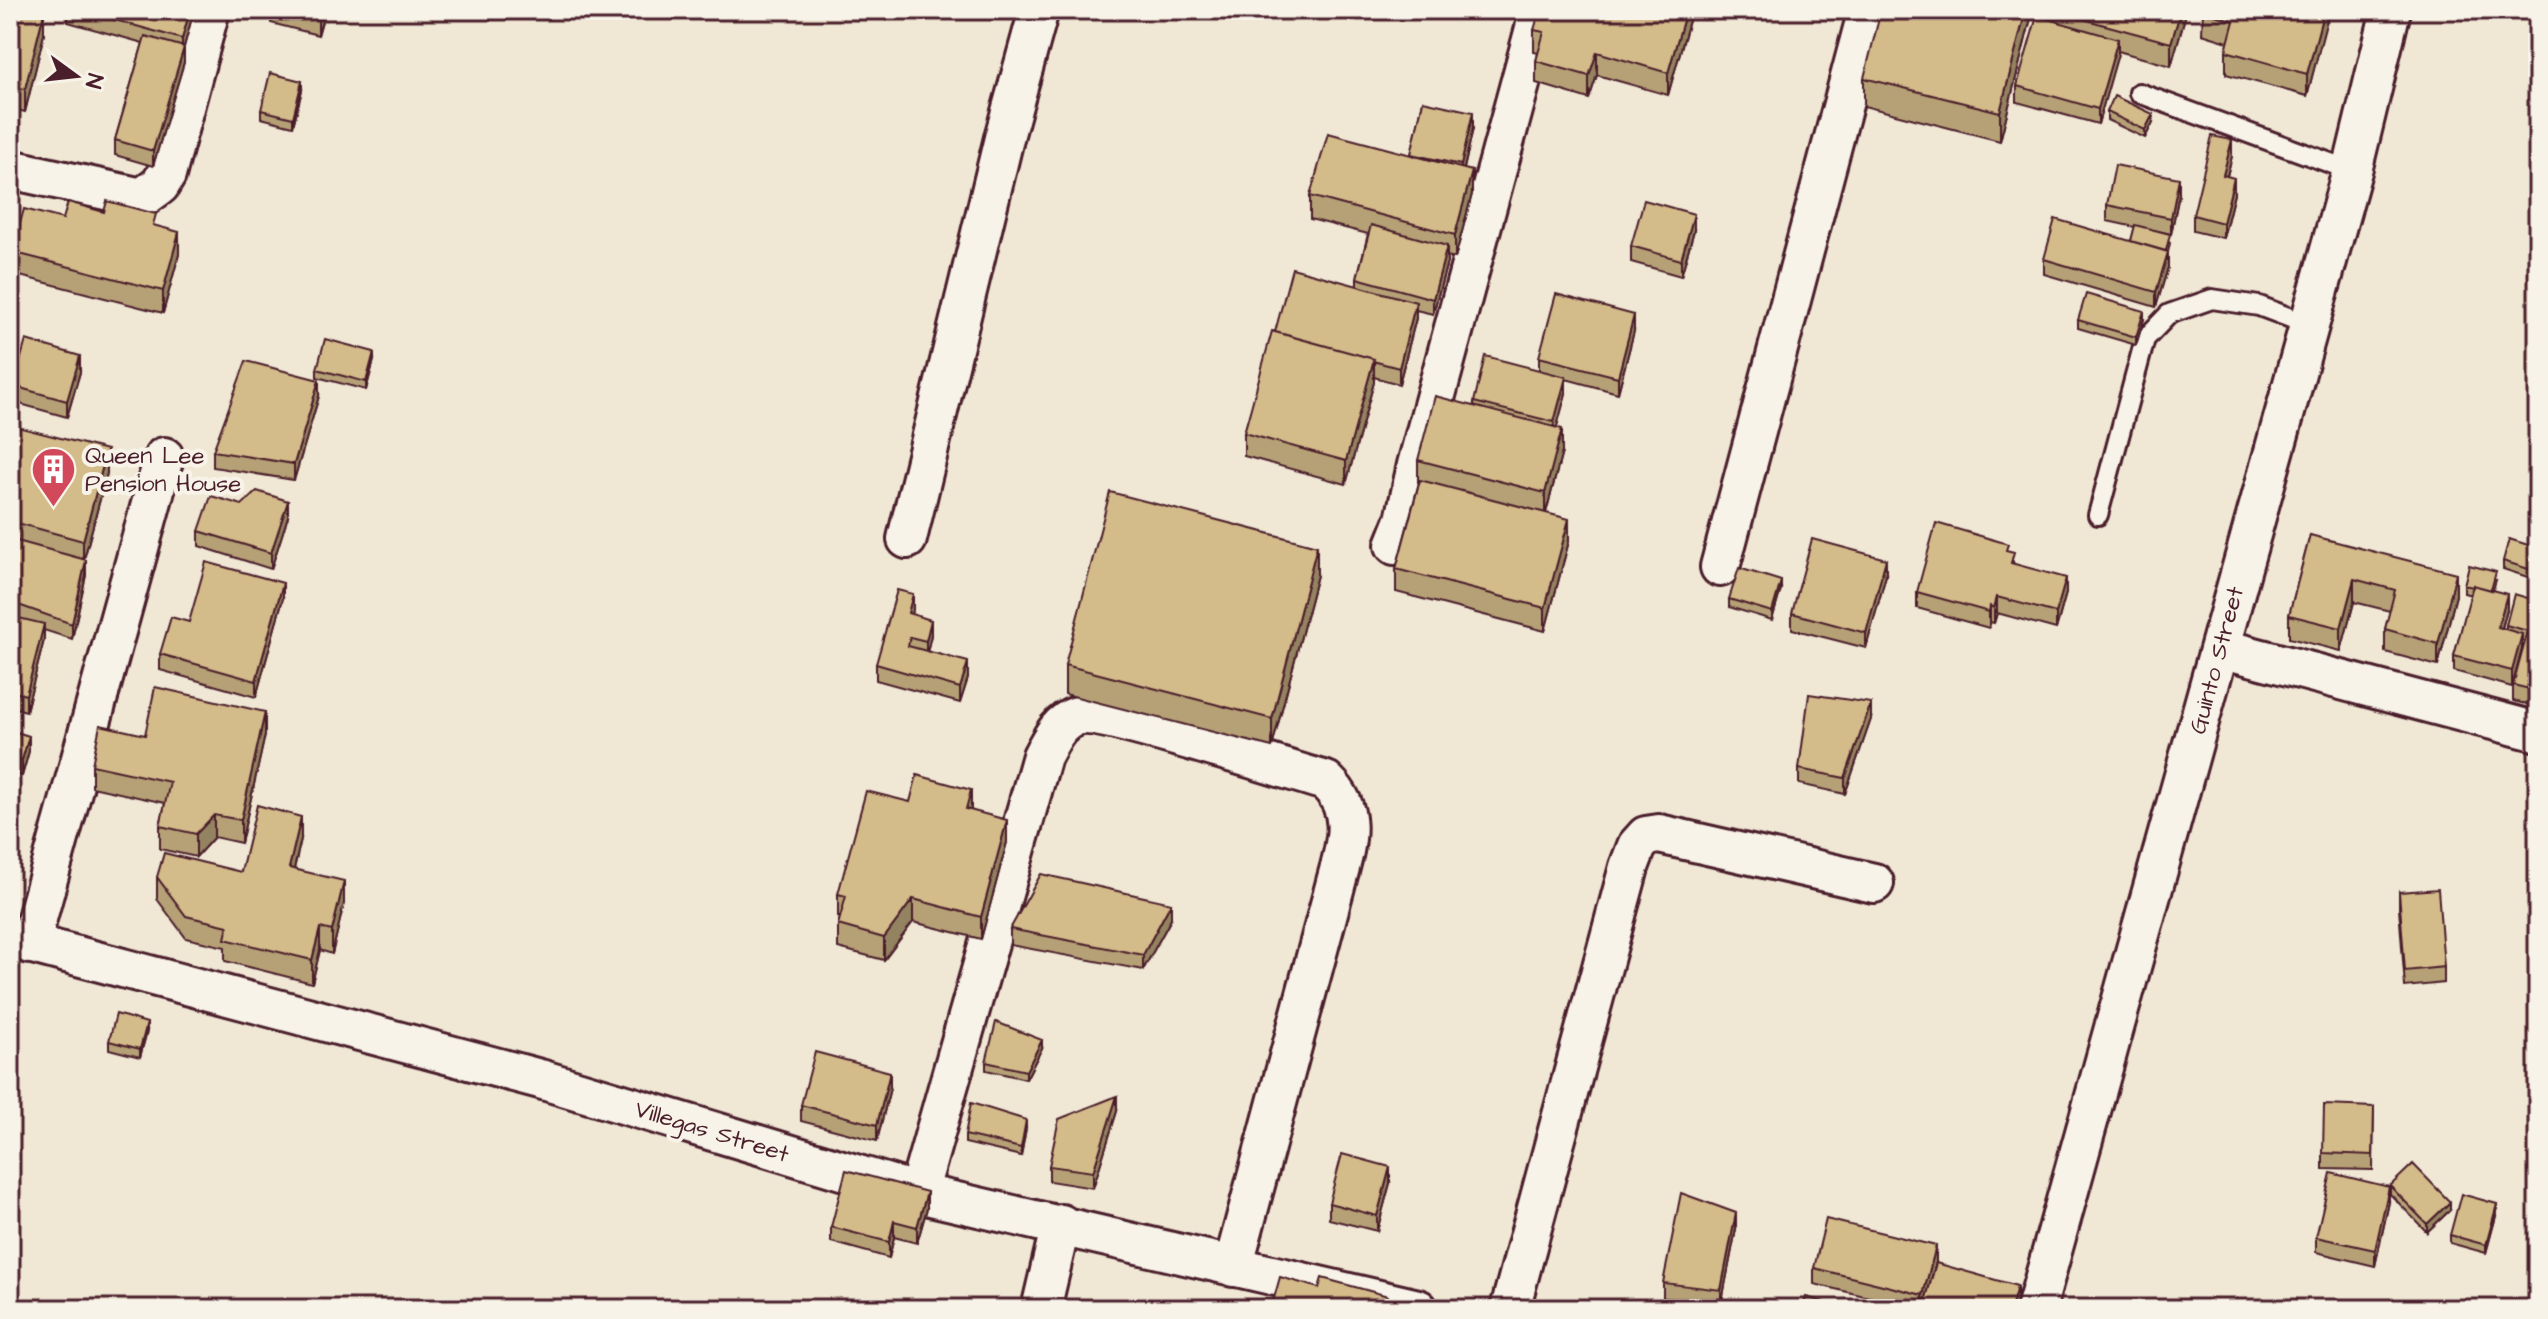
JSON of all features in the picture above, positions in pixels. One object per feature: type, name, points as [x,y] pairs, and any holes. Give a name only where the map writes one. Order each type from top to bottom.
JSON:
[{"type":"street","points":[[10,169],[142,198],[151,194],[166,175],[210,10]]},
{"type":"street","points":[[907,539],[1005,134],[1039,10]]},
{"type":"street","points":[[1395,545],[1405,520],[1417,465],[1540,10]]},
{"type":"street","points":[[1720,567],[1868,10]]},
{"type":"street","name":"Guinto Street","points":[[2036,1309],[2352,171],[2391,10]]},
{"type":"street","points":[[20,941],[164,457]]},
{"type":"street","points":[[2220,648],[2538,732]]},
{"type":"street","points":[[918,1193],[1042,756],[1056,731],[1068,720],[1081,715],[1126,724],[1326,781],[1339,794],[1346,814],[1347,838],[1233,1267]]},
{"type":"street","points":[[1510,1309],[1637,846],[1646,836],[1659,834],[1874,883]]},
{"type":"street","name":"Villegas Street","points":[[20,941],[540,1079],[918,1193],[1418,1309]]},
{"type":"street","points":[[1041,1309],[1061,1224]]},
{"type":"lane","points":[[2139,93],[2352,171]]},
{"type":"lane","points":[[2098,515],[2145,339],[2169,314],[2212,299],[2259,306],[2309,325]]},
{"type":"building","points":[[10,10],[44,12],[25,89],[10,86]]},
{"type":"building","points":[[80,10],[190,10],[182,39]]},
{"type":"building","points":[[281,10],[321,10],[318,19]]},
{"type":"building","points":[[1540,10],[1686,10],[1668,73],[1597,52],[1589,76],[1536,61],[1544,32],[1534,30]]},
{"type":"building","points":[[1881,10],[2026,10],[2000,112],[1864,78]]},
{"type":"building","points":[[2050,10],[2181,10],[2171,43]]},
{"type":"building","points":[[2203,10],[2324,10],[2307,74],[2226,51],[2234,21]]},
{"type":"building","points":[[2037,16],[2118,39],[2098,109],[2017,86]]},
{"type":"building","points":[[145,36],[184,47],[153,151],[115,140]]},
{"type":"building","points":[[270,73],[302,81],[293,118],[261,110]]},
{"type":"building","points":[[2114,96],[2153,114],[2145,130],[2107,112]]},
{"type":"building","points":[[1423,101],[1473,112],[1461,165],[1411,154]]},
{"type":"building","points":[[1328,133],[1472,171],[1455,235],[1310,196]]},
{"type":"building","points":[[2212,136],[2232,140],[2223,175],[2234,178],[2223,223],[2193,215]]},
{"type":"building","points":[[2115,165],[2179,178],[2171,218],[2107,205]]},
{"type":"building","points":[[1644,200],[1694,214],[1681,260],[1631,246]]},
{"type":"building","points":[[107,201],[156,214],[153,225],[179,232],[163,291],[12,252],[24,209],[63,219],[68,202],[104,212]]},
{"type":"building","points":[[2055,219],[2168,252],[2156,292],[2044,259]]},
{"type":"building","points":[[1371,225],[1447,246],[1433,299],[1357,278]]},
{"type":"building","points":[[2135,225],[2170,234],[2166,251],[2131,241]]},
{"type":"building","points":[[1292,268],[1416,302],[1399,368],[1275,332]]},
{"type":"building","points":[[1556,294],[1634,315],[1618,377],[1539,357]]},
{"type":"building","points":[[2086,294],[2144,311],[2136,337],[2078,320]]},
{"type":"building","points":[[1272,331],[1374,359],[1346,461],[1244,433]]},
{"type":"building","points":[[325,339],[374,352],[366,382],[317,369]]},
{"type":"building","points":[[26,340],[80,356],[67,401],[13,386]]},
{"type":"building","points":[[1485,356],[1566,377],[1554,422],[1474,402]]},
{"type":"building","points":[[246,361],[319,380],[294,464],[213,451]]},
{"type":"building","points":[[1435,396],[1562,429],[1545,493],[1418,460]]},
{"type":"building","name":"Queen Lee Pension House","points":[[10,425],[107,450],[83,541],[10,521]]},
{"type":"building","points":[[1420,480],[1569,519],[1545,608],[1396,569]]},
{"type":"building","points":[[257,491],[288,501],[271,553],[199,531],[211,496],[242,505]]},
{"type":"building","points":[[1110,492],[1317,546],[1272,719],[1065,665]]},
{"type":"building","points":[[1936,523],[2008,544],[2006,550],[2014,552],[2011,563],[2066,578],[2056,613],[1997,597],[1994,608],[1990,606],[1989,612],[1917,592]]},
{"type":"building","points":[[2310,535],[2456,573],[2438,644],[2385,629],[2395,590],[2354,579],[2341,628],[2289,615]]},
{"type":"building","points":[[10,539],[86,560],[72,624],[10,602]]},
{"type":"building","points":[[1812,539],[1886,559],[1866,633],[1792,613]]},
{"type":"building","points":[[2509,539],[2538,548],[2538,572],[2503,561]]},
{"type":"building","points":[[206,562],[283,583],[256,681],[160,654],[171,617],[189,622]]},
{"type":"building","points":[[2469,565],[2496,572],[2491,590],[2464,585]]},
{"type":"building","points":[[1739,568],[1781,581],[1772,612],[1729,599]]},
{"type":"building","points":[[2538,575],[2538,596],[2532,595]]},
{"type":"building","points":[[2473,585],[2507,594],[2498,627],[2522,634],[2512,671],[2454,656]]},
{"type":"building","points":[[897,590],[913,594],[908,613],[931,620],[926,641],[910,637],[908,646],[968,662],[960,688],[876,664]]},
{"type":"building","points":[[2514,594],[2538,601],[2538,691],[2513,685],[2528,631],[2506,625]]},
{"type":"building","points":[[10,616],[44,624],[26,695],[10,691]]},
{"type":"building","points":[[155,687],[265,712],[241,820],[214,815],[196,834],[160,826],[170,782],[92,765],[100,725],[145,735]]},
{"type":"building","points":[[1809,694],[1871,703],[1845,778],[1799,769]]},
{"type":"building","points":[[10,704],[16,705],[10,724]]},
{"type":"building","points":[[10,730],[29,736],[22,760],[10,757]]},
{"type":"building","points":[[917,775],[971,790],[966,809],[1007,820],[981,917],[913,899],[884,938],[838,925],[846,896],[838,894],[866,791],[910,802]]},
{"type":"building","points":[[257,805],[301,817],[289,868],[344,881],[332,931],[320,928],[312,960],[225,939],[228,926],[186,916],[157,877],[164,853],[241,872]]},
{"type":"building","points":[[1041,874],[1171,903],[1143,955],[1010,929]]},
{"type":"building","points":[[2438,889],[2444,967],[2405,971],[2399,892]]},
{"type":"building","points":[[116,1014],[147,1023],[140,1049],[109,1041]]},
{"type":"building","points":[[996,1022],[1042,1040],[1026,1071],[986,1062]]},
{"type":"building","points":[[815,1052],[890,1072],[877,1125],[801,1105]]},
{"type":"building","points":[[1117,1096],[1093,1172],[1049,1166],[1059,1119]]},
{"type":"building","points":[[971,1103],[1026,1120],[1021,1148],[965,1135]]},
{"type":"building","points":[[2324,1105],[2374,1107],[2373,1155],[2323,1153]]},
{"type":"building","points":[[1342,1154],[1390,1167],[1377,1216],[1329,1203]]},
{"type":"building","points":[[2413,1164],[2450,1202],[2427,1224],[2390,1186]]},
{"type":"building","points":[[846,1170],[927,1192],[917,1227],[894,1221],[889,1242],[831,1227]]},
{"type":"building","points":[[2331,1173],[2389,1187],[2375,1250],[2316,1237]]},
{"type":"building","points":[[1681,1193],[1736,1213],[1721,1290],[1663,1283]]},
{"type":"building","points":[[2461,1194],[2497,1204],[2486,1245],[2450,1235]]},
{"type":"building","points":[[1826,1219],[1936,1246],[1923,1295],[1814,1268]]},
{"type":"building","points":[[1936,1263],[2017,1286],[2011,1309],[1923,1309]]},
{"type":"building","points":[[1280,1277],[1319,1288],[1322,1278],[1388,1296],[1384,1309],[1271,1309]]},
{"type":"building","points":[[1806,1297],[1824,1302],[1822,1309],[1803,1309]]},
{"type":"place","name":"Queen Lee Pension House","points":[[54,508]]}]
